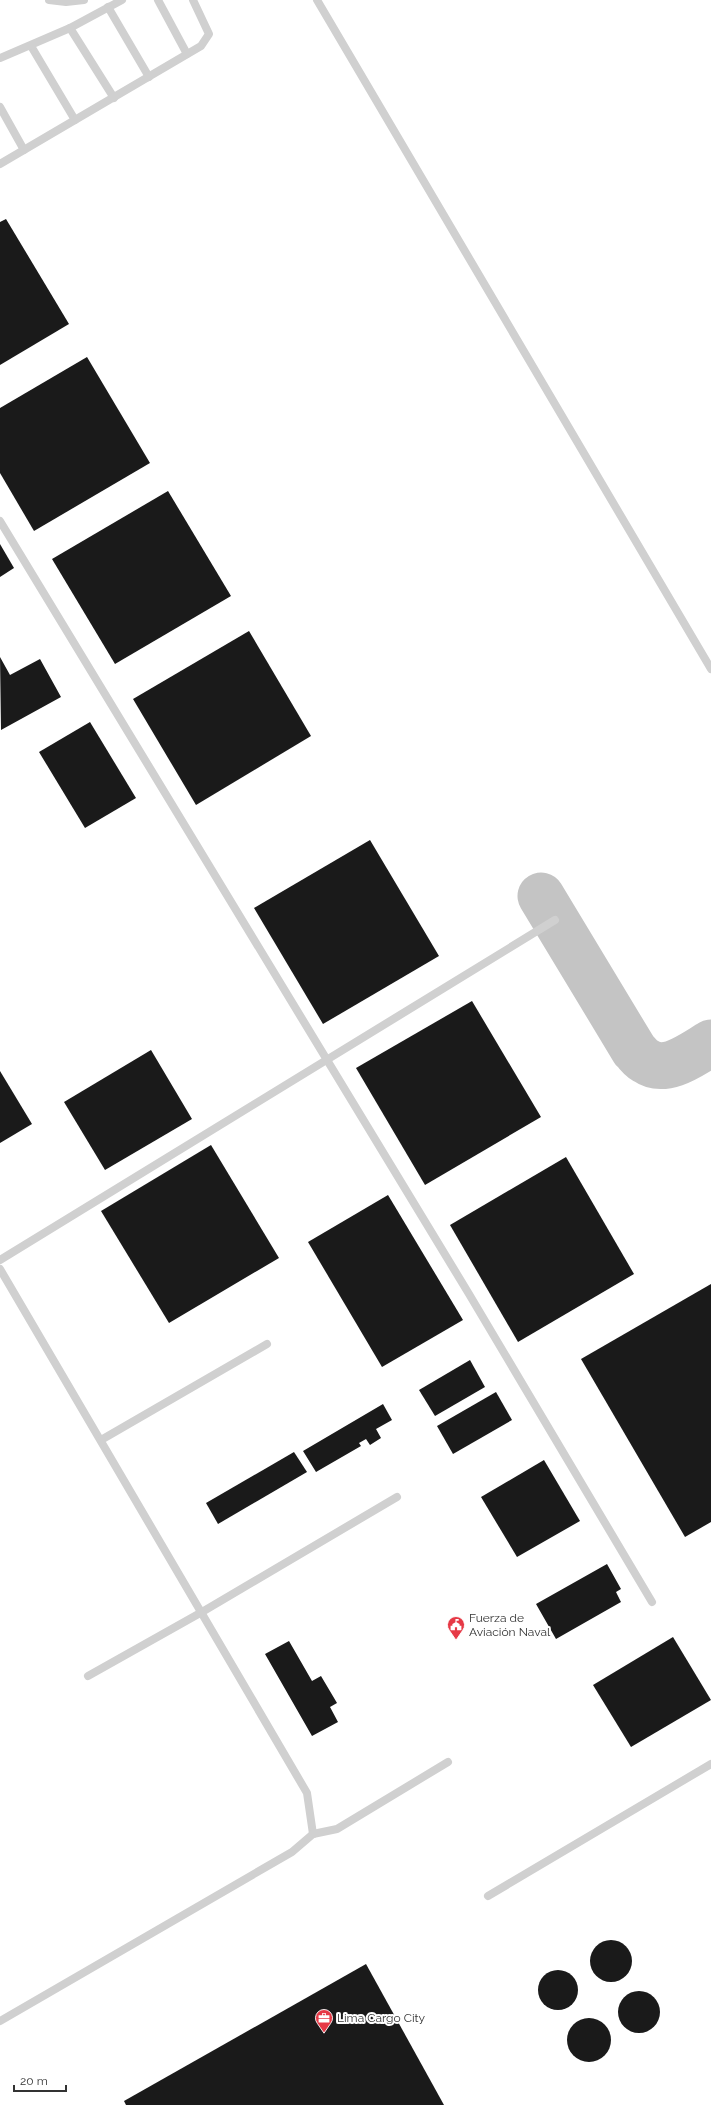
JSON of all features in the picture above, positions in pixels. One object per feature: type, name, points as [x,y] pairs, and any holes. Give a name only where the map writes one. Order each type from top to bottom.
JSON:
[{"type":"lane","points":[[49,0],[66,2],[84,0]]},
{"type":"lane","points":[[0,58],[70,28],[122,0]]},
{"type":"lane","points":[[158,0],[187,54]]},
{"type":"lane","points":[[0,164],[201,46],[209,34],[193,0]]},
{"type":"lane","points":[[317,0],[711,669]]},
{"type":"lane","points":[[108,7],[149,77]]},
{"type":"lane","points":[[70,28],[114,98]]},
{"type":"lane","points":[[31,46],[75,120]]},
{"type":"lane","points":[[0,106],[24,150]]},
{"type":"lane","points":[[0,521],[327,1060],[652,1602]]},
{"type":"lane","points":[[0,1260],[555,920]]},
{"type":"lane","points":[[0,1269],[307,1793],[313,1834]]},
{"type":"lane","points":[[100,1440],[267,1344]]},
{"type":"lane","points":[[88,1676],[202,1612],[397,1497]]},
{"type":"lane","points":[[0,2021],[292,1852],[313,1834],[337,1829],[448,1762]]},
{"type":"lane","points":[[488,1896],[711,1764]]},
{"type":"building","points":[[6,219],[69,324],[0,365],[0,222]]},
{"type":"building","points":[[87,357],[150,463],[34,531],[0,473],[0,408]]},
{"type":"building","points":[[168,491],[231,596],[115,664],[52,559]]},
{"type":"building","points":[[0,544],[14,568],[0,577]]},
{"type":"building","points":[[249,631],[311,736],[196,805],[133,699]]},
{"type":"building","points":[[0,657],[10,675],[40,659],[61,697],[1,730]]},
{"type":"building","points":[[90,722],[136,798],[85,828],[39,752]]},
{"type":"building","points":[[370,840],[439,956],[323,1024],[254,908]]},
{"type":"building","points":[[472,1001],[541,1117],[425,1185],[356,1068]]},
{"type":"building","points":[[151,1050],[192,1119],[105,1170],[64,1102]]},
{"type":"building","points":[[0,1071],[32,1124],[0,1143]]},
{"type":"building","points":[[211,1145],[279,1258],[169,1323],[101,1211]]},
{"type":"building","points":[[566,1157],[634,1274],[518,1342],[450,1225]]},
{"type":"building","points":[[388,1195],[463,1320],[382,1367],[308,1242]]},
{"type":"building","points":[[711,1284],[711,1522],[685,1537],[581,1359]]},
{"type":"building","points":[[470,1360],[485,1387],[435,1416],[419,1390]]},
{"type":"building","points":[[496,1392],[512,1420],[453,1454],[437,1426]]},
{"type":"building","points":[[383,1404],[392,1420],[376,1429],[381,1438],[370,1445],[366,1439],[359,1443],[361,1446],[316,1472],[303,1451]]},
{"type":"building","points":[[294,1452],[307,1472],[218,1524],[206,1503]]},
{"type":"building","points":[[544,1460],[580,1521],[517,1557],[481,1497]]},
{"type":"building","points":[[607,1564],[621,1589],[616,1592],[621,1602],[556,1639],[536,1604]]},
{"type":"building","points":[[673,1637],[711,1700],[631,1747],[593,1685]]},
{"type":"building","points":[[289,1641],[312,1681],[321,1676],[337,1703],[330,1707],[338,1722],[312,1736],[265,1654]]},
{"type":"building","points":[[607,1940],[615,1940],[623,1943],[629,1949],[632,1961],[629,1973],[623,1979],[615,1982],[607,1982],[599,1979],[593,1973],[590,1965],[590,1957],[593,1949],[599,1943]]},
{"type":"building","name":"Lima Cargo City","points":[[366,1964],[444,2105],[126,2105],[124,2101]]},
{"type":"building","points":[[558,1970],[572,1976],[578,1990],[572,2004],[558,2010],[544,2004],[538,1990],[544,1976]]},
{"type":"building","points":[[635,1991],[643,1991],[651,1994],[657,2000],[660,2012],[657,2024],[651,2030],[643,2033],[635,2033],[627,2030],[621,2024],[618,2016],[618,2008],[621,2000],[627,1994]]},
{"type":"building","points":[[589,2018],[601,2022],[607,2028],[611,2040],[607,2052],[601,2058],[589,2062],[577,2058],[571,2052],[567,2040],[571,2028],[577,2022]]},
{"type":"taxiway","points":[[541,896],[634,1050],[641,1058],[654,1065],[662,1066],[680,1061],[711,1043]]},
{"type":"place","name":"Fuerza de Aviación Naval","points":[[456,1640]]},
{"type":"place","name":"Lima Cargo City","points":[[324,2033]]}]
